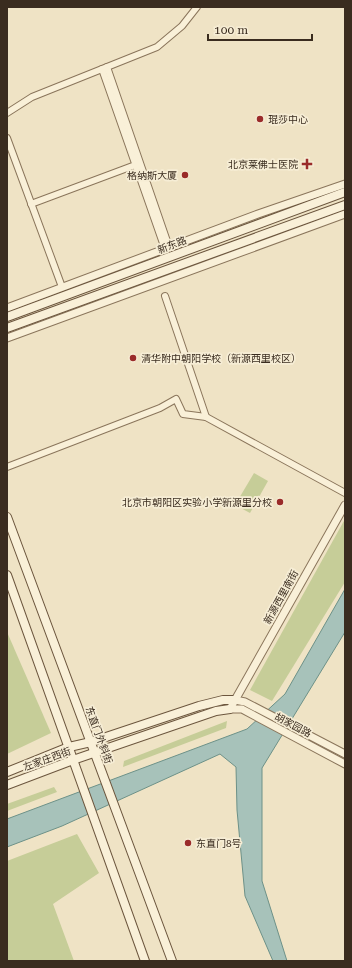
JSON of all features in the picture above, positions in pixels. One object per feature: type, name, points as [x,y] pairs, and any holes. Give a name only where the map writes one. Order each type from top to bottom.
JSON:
[{"type":"main road","name":"新东路","points":[[7,317],[345,192]]},
{"type":"main road","points":[[7,328],[345,205]]},
{"type":"main road","name":"东直门外斜街","points":[[7,517],[172,961]]},
{"type":"main road","points":[[7,575],[145,961]]},
{"type":"main road","points":[[91,742],[199,706],[223,700],[235,700]]},
{"type":"main road","points":[[95,753],[216,711],[230,709]]},
{"type":"main road","name":"左家庄西街","points":[[7,772],[69,747],[91,742]]},
{"type":"main road","name":"左家庄西街","points":[[7,785],[95,753]]},
{"type":"street","points":[[7,113],[32,97],[157,47],[182,26],[197,7]]},
{"type":"street","points":[[105,68],[167,248]]},
{"type":"street","points":[[7,138],[62,287]]},
{"type":"street","points":[[31,204],[138,164]]},
{"type":"street","points":[[7,308],[167,248],[345,184]]},
{"type":"street","points":[[7,338],[345,214]]},
{"type":"street","points":[[165,296],[206,417]]},
{"type":"street","points":[[7,467],[160,408],[176,400],[183,414],[206,417],[345,493]]},
{"type":"street","name":"新源西里南街","points":[[230,709],[345,505]]},
{"type":"street","name":"胡家园路","points":[[235,700],[246,702],[345,754]]},
{"type":"street","name":"胡家园路","points":[[230,709],[242,709],[345,764]]},
{"type":"green space","points":[[254,473],[268,481],[250,513],[235,505]]},
{"type":"green space","points":[[345,519],[345,582],[272,701],[250,690]]},
{"type":"green space","points":[[7,632],[51,733],[7,754]]},
{"type":"green space","points":[[227,721],[226,728],[123,767],[124,761]]},
{"type":"green space","points":[[54,787],[57,792],[7,811],[7,804]]},
{"type":"green space","points":[[77,834],[99,873],[53,904],[74,961],[7,961],[7,861]]},
{"type":"water","points":[[345,589],[345,632],[262,768],[262,881],[287,961],[273,961],[245,896],[237,810],[236,767],[220,754],[62,826],[7,847],[7,819],[247,729],[285,694]]},
{"type":"place","name":"琨莎中心","points":[[260,119]]},
{"type":"place","name":"北京莱佛士医院","points":[[307,164]]},
{"type":"place","name":"格纳斯大厦","points":[[185,175]]},
{"type":"place","name":"清华附中朝阳学校（新源西里校区）","points":[[133,358]]},
{"type":"place","name":"北京市朝阳区实验小学新源里分校","points":[[280,502]]},
{"type":"place","name":"东直门8号","points":[[188,843]]}]
